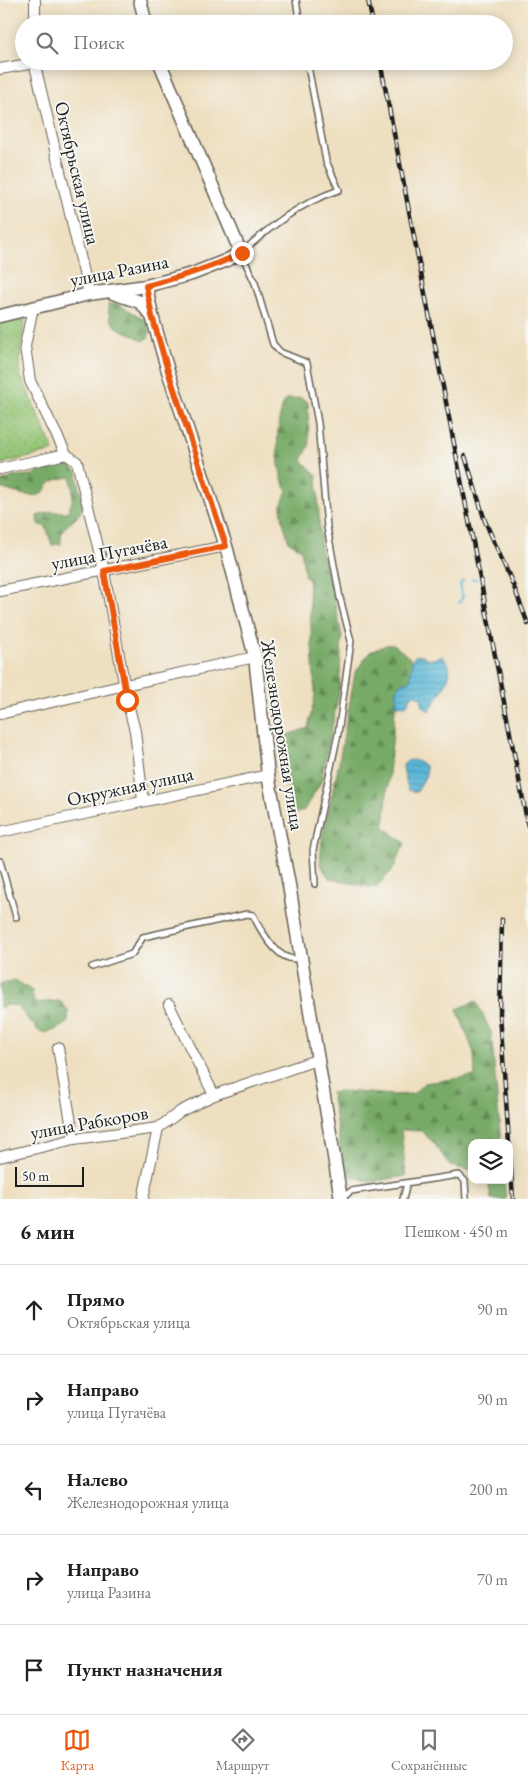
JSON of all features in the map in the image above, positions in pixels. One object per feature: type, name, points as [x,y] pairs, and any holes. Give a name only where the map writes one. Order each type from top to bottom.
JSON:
[{"type":"street","points":[[35,0],[35,15]]},
{"type":"street","points":[[140,0],[144,15]]},
{"type":"street","points":[[0,68],[15,65]]},
{"type":"street","name":"Октябрьская улица","points":[[36,70],[89,294]]},
{"type":"street","points":[[163,70],[242,253]]},
{"type":"street","name":"улица Разина","points":[[0,316],[89,294],[146,286],[192,274],[242,253]]},
{"type":"street","name":"Железнодорожная улица","points":[[146,286],[152,316],[168,371],[226,546],[255,657],[268,775],[302,959],[341,1199]]},
{"type":"street","points":[[108,291],[140,302],[152,316]]},
{"type":"street","points":[[33,307],[25,346],[30,381],[66,454],[77,462],[104,571],[127,700],[135,731],[143,801]]},
{"type":"street","points":[[0,469],[66,454]]},
{"type":"street","name":"улица Пугачёва","points":[[0,591],[226,546]]},
{"type":"street","points":[[0,714],[255,657]]},
{"type":"street","name":"Окружная улица","points":[[0,832],[268,775]]},
{"type":"street","points":[[169,1005],[214,1096]]},
{"type":"street","points":[[58,1048],[74,1140]]},
{"type":"street","name":"улица Рабкоров","points":[[0,1157],[74,1140],[158,1128],[180,1112],[214,1096],[319,1059]]},
{"type":"street","points":[[143,1199],[158,1128]]},
{"type":"lane","points":[[296,0],[299,15]]},
{"type":"lane","points":[[309,70],[326,161],[339,190],[304,204],[263,233],[242,253],[255,283],[273,344],[280,352],[307,363],[318,423],[327,527],[340,598],[351,641],[338,734],[313,850],[315,884]]},
{"type":"lane","points":[[0,861],[16,917]]},
{"type":"lane","points":[[92,967],[132,954],[143,937],[247,914],[253,915],[279,954],[289,958],[302,959]]},
{"type":"lane","points":[[341,1199],[351,1191],[459,1175],[465,1181],[466,1199]]},
{"type":"lane","points":[[403,1199],[406,1183]]},
{"type":"green space","points":[[108,304],[118,304],[147,321],[150,332],[147,339],[143,341],[114,325],[109,313]]},
{"type":"green space","points":[[26,312],[21,345],[20,374],[54,451],[0,464],[0,322]]},
{"type":"green space","points":[[301,398],[308,402],[309,446],[302,460],[317,476],[321,553],[331,585],[342,636],[339,692],[321,782],[304,810],[291,816],[281,737],[308,728],[315,696],[308,577],[305,577],[301,549],[289,542],[283,522],[281,507],[287,490],[280,470],[277,444],[279,419],[286,399]]},
{"type":"green space","points":[[64,461],[77,472],[83,508],[77,517],[66,526],[62,534],[61,544],[52,545],[46,527],[38,524],[37,516],[50,512],[67,512],[72,500],[71,477],[54,481],[49,484],[43,493],[34,496],[0,488],[0,482],[16,476],[33,475],[48,464]]},
{"type":"green space","points":[[393,644],[412,660],[410,681],[399,684],[397,689],[384,827],[405,843],[392,871],[375,888],[329,878],[320,865],[322,838],[337,773],[355,673],[370,652]]},
{"type":"green space","points":[[15,980],[32,991],[34,1003],[60,1001],[68,1010],[68,1022],[56,1030],[42,1033],[35,1028],[35,1024],[31,1024],[18,1006],[6,1005],[0,1008],[0,984]]},
{"type":"green space","points":[[476,1001],[491,1032],[501,1139],[468,1139],[468,1170],[450,1166],[434,1143],[421,1131],[401,1130],[406,1176],[371,1182],[345,1174],[331,1093],[344,1091],[393,1095],[413,1094],[424,1083],[475,1076],[474,1053],[457,1009]]},
{"type":"green space","points":[[489,1184],[504,1184],[506,1199],[491,1199]]},
{"type":"water","points":[[423,655],[429,659],[441,656],[447,661],[450,672],[445,685],[429,711],[423,706],[421,698],[416,695],[411,696],[406,706],[396,705],[399,684],[410,681],[412,660],[415,656]]},
{"type":"water","points":[[411,760],[421,762],[426,767],[426,775],[417,792],[408,790],[404,771],[403,765]]},
{"type":"waterway","points":[[459,603],[463,597],[460,589],[463,581]]},
{"type":"railway","points":[[368,0],[371,15]]},
{"type":"railway","points":[[382,70],[528,826]]},
{"type":"railway","points":[[465,456],[485,521],[528,624]]},
{"type":"railway","points":[[502,919],[500,1014],[509,1139]]},
{"type":"railway","points":[[512,1184],[513,1199]]},
{"type":"route","points":[[127,700],[104,571],[226,546],[168,371],[152,316],[146,286],[192,274],[242,253]]}]
